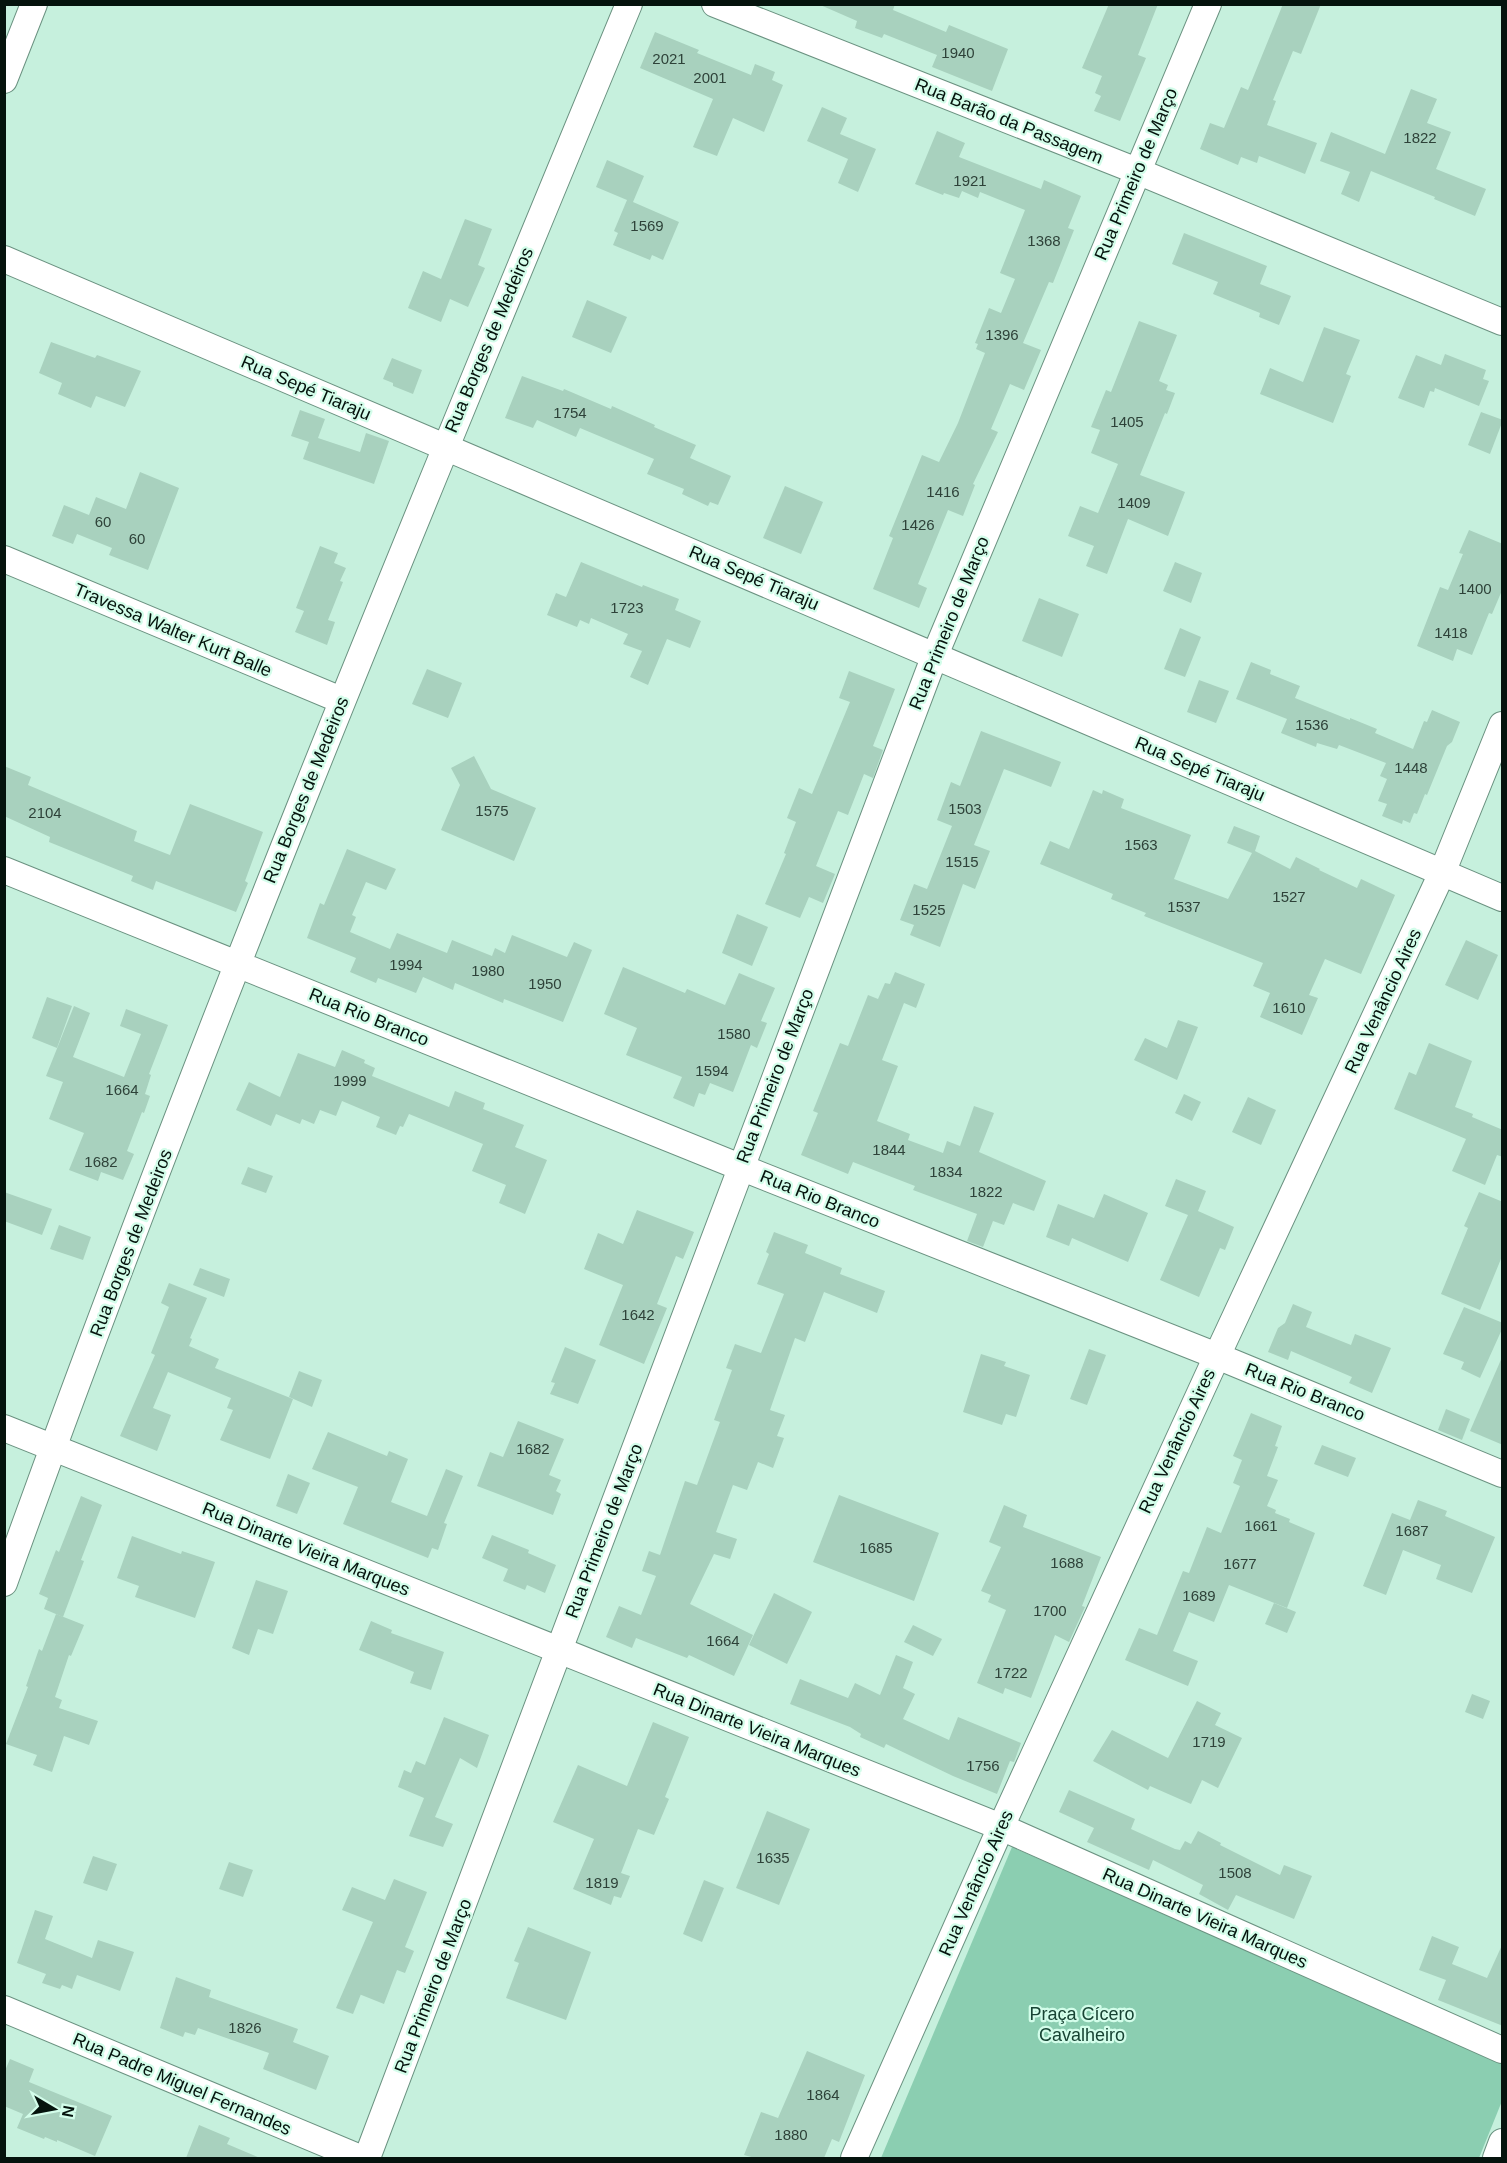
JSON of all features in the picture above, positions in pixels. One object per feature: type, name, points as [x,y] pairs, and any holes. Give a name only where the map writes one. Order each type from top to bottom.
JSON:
[{"type":"street","points":[[4,80],[34,4]]},
{"type":"street","name":"Rua Borges de Medeiros","points":[[4,1584],[53,1447],[237,964],[341,700],[629,4]]},
{"type":"street","name":"Rua Barão da Passagem","points":[[715,4],[1137,171],[1503,322]]},
{"type":"street","name":"Rua Primeiro de Março","points":[[367,2158],[935,655],[1208,4]]},
{"type":"street","name":"Rua Sepé Tiaraju","points":[[4,259],[1503,898]]},
{"type":"street","name":"Travessa Walter Kurt Balle","points":[[4,559],[341,700]]},
{"type":"street","name":"Rua Venâncio Aires","points":[[854,2158],[1001,1827],[1216,1356],[1442,873],[1503,725]]},
{"type":"street","name":"Rua Rio Branco","points":[[4,870],[1216,1356],[1503,1474]]},
{"type":"street","name":"Rua Dinarte Vieira Marques","points":[[4,1428],[1001,1827],[1503,2050]]},
{"type":"street","name":"Rua Padre Miguel Fernandes","points":[[4,2009],[360,2158]]},
{"type":"street","points":[[1496,2158],[1503,2142]]},
{"type":"green space","name":"Praça Cícero Cavalheiro","points":[[1012,1847],[1502,2061],[1502,2101],[1479,2158],[881,2158]]},
{"type":"building","points":[[818,4],[895,4],[893,10],[946,32],[949,25],[1008,49],[992,91],[932,67],[937,55],[884,34],[882,38],[855,28],[857,21]]},
{"type":"building","points":[[1109,4],[1158,4],[1138,55],[1146,58],[1120,121],[1094,111],[1101,96],[1095,93],[1102,76],[1082,68]]},
{"type":"building","points":[[1283,4],[1321,4],[1301,54],[1293,51],[1273,100],[1276,101],[1267,125],[1317,143],[1305,174],[1259,156],[1257,163],[1241,157],[1238,165],[1200,149],[1210,123],[1224,128],[1241,87],[1248,90]]},
{"type":"building","points":[[655,32],[699,50],[697,53],[751,75],[755,64],[775,72],[772,80],[783,85],[764,132],[733,118],[717,156],[693,147],[713,99],[640,68]]},
{"type":"building","points":[[1411,89],[1437,99],[1427,123],[1451,132],[1436,169],[1486,189],[1475,216],[1371,171],[1359,202],[1341,194],[1350,172],[1320,161],[1331,132],[1385,154]]},
{"type":"building","points":[[822,107],[847,118],[840,134],[876,149],[858,192],[838,183],[848,159],[807,141]]},
{"type":"building","points":[[937,131],[965,143],[959,157],[1041,189],[1044,180],[1081,196],[1068,228],[1074,230],[1053,283],[1049,282],[1023,343],[1041,350],[1024,390],[1010,384],[991,429],[998,432],[973,484],[975,485],[963,516],[948,510],[918,584],[927,588],[919,608],[873,589],[893,538],[889,536],[922,455],[939,462],[958,423],[985,353],[976,349],[978,344],[975,343],[989,308],[1001,313],[1015,279],[1000,273],[1025,210],[980,192],[978,198],[962,191],[959,198],[944,193],[943,195],[915,184]]},
{"type":"building","points":[[607,160],[644,176],[633,202],[679,222],[663,260],[652,255],[650,260],[613,245],[618,233],[614,231],[627,200],[596,187]]},
{"type":"building","points":[[465,219],[492,229],[478,265],[485,268],[468,307],[450,299],[441,322],[408,308],[423,271],[441,279]]},
{"type":"building","points":[[1184,233],[1267,266],[1260,284],[1291,296],[1279,325],[1259,317],[1260,313],[1213,294],[1218,282],[1172,264]]},
{"type":"building","points":[[587,300],[627,317],[611,353],[572,337]]},
{"type":"building","points":[[1139,321],[1177,335],[1159,381],[1168,385],[1166,390],[1175,393],[1140,475],[1185,492],[1168,536],[1128,519],[1107,574],[1086,566],[1094,546],[1068,536],[1080,506],[1098,513],[1118,464],[1091,453],[1100,430],[1091,427],[1106,390],[1111,392]]},
{"type":"building","points":[[1324,327],[1360,340],[1346,374],[1351,376],[1333,423],[1260,394],[1270,368],[1303,382]]},
{"type":"building","points":[[51,342],[141,371],[125,407],[96,396],[91,408],[58,394],[62,383],[39,373]]},
{"type":"building","points":[[1445,354],[1486,370],[1483,379],[1489,381],[1479,406],[1435,388],[1434,392],[1430,391],[1424,408],[1398,398],[1416,355],[1441,365]]},
{"type":"building","points":[[392,358],[422,370],[413,394],[383,379]]},
{"type":"building","points":[[522,376],[563,391],[564,389],[611,409],[612,406],[696,445],[690,458],[731,476],[718,505],[710,502],[708,506],[682,494],[684,489],[647,474],[654,459],[580,428],[576,437],[537,420],[533,428],[505,418]]},
{"type":"building","points":[[300,410],[325,419],[318,438],[360,452],[366,433],[389,441],[374,484],[303,459],[309,442],[291,436]]},
{"type":"building","points":[[1481,412],[1503,420],[1490,454],[1468,445]]},
{"type":"building","points":[[140,472],[179,488],[148,570],[109,555],[112,548],[77,534],[73,544],[52,536],[64,505],[89,515],[96,497],[126,509]]},
{"type":"building","points":[[785,486],[823,502],[801,554],[763,538]]},
{"type":"building","points":[[1469,530],[1503,544],[1503,588],[1492,614],[1489,613],[1472,655],[1457,649],[1453,661],[1417,646],[1440,587],[1448,590],[1463,554],[1459,553]]},
{"type":"building","points":[[320,546],[338,553],[334,563],[346,568],[328,620],[335,622],[327,645],[295,632],[304,611],[296,608]]},
{"type":"building","points":[[581,562],[642,587],[643,585],[679,599],[675,610],[701,621],[690,648],[667,639],[648,685],[630,677],[642,651],[623,644],[628,634],[591,618],[589,624],[580,620],[577,627],[547,615],[556,593],[566,597]]},
{"type":"building","points":[[1175,562],[1202,573],[1191,603],[1163,591]]},
{"type":"building","points":[[1039,598],[1079,614],[1062,657],[1022,641]]},
{"type":"building","points":[[1180,628],[1201,637],[1185,677],[1164,669]]},
{"type":"building","points":[[1251,662],[1271,670],[1270,674],[1300,686],[1295,698],[1377,729],[1375,733],[1413,749],[1424,721],[1427,722],[1432,710],[1460,722],[1452,742],[1447,746],[1427,795],[1425,794],[1417,814],[1414,813],[1410,823],[1403,820],[1402,824],[1382,816],[1387,804],[1378,801],[1387,779],[1380,776],[1386,763],[1339,745],[1337,749],[1317,743],[1316,747],[1281,733],[1287,719],[1236,699]]},
{"type":"building","points":[[427,669],[462,683],[448,718],[412,704]]},
{"type":"building","points":[[849,671],[895,689],[873,746],[883,750],[873,778],[864,774],[848,815],[838,811],[816,866],[835,874],[823,903],[809,897],[800,918],[765,904],[786,854],[784,853],[796,822],[787,818],[799,788],[812,794],[850,702],[839,698]]},
{"type":"building","points":[[1199,680],[1229,691],[1216,723],[1187,712]]},
{"type":"building","points":[[981,731],[1061,762],[1051,787],[1004,769],[974,845],[990,851],[975,889],[963,884],[940,947],[910,935],[914,925],[900,920],[914,884],[927,889],[952,826],[937,820],[951,782],[960,786]]},
{"type":"building","points":[[474,756],[491,789],[536,808],[514,861],[441,830],[460,785],[451,768]]},
{"type":"building","points":[[4,766],[31,777],[28,785],[137,831],[134,841],[170,855],[190,804],[263,832],[245,881],[248,883],[236,912],[156,881],[153,890],[131,881],[133,876],[49,842],[50,837],[4,816]]},
{"type":"building","points":[[1093,790],[1102,794],[1103,790],[1124,799],[1121,808],[1191,835],[1174,879],[1228,899],[1252,853],[1227,843],[1234,826],[1260,836],[1255,851],[1290,869],[1296,857],[1357,888],[1361,879],[1395,895],[1361,974],[1325,959],[1309,995],[1318,998],[1302,1035],[1260,1017],[1270,993],[1253,986],[1263,963],[1144,916],[1146,913],[1111,899],[1113,894],[1040,864],[1050,841],[1069,849]]},
{"type":"building","points":[[347,849],[396,869],[386,890],[366,882],[352,915],[356,917],[350,932],[390,949],[397,933],[447,953],[452,940],[492,956],[495,948],[505,953],[512,935],[567,957],[574,942],[592,950],[563,1022],[504,999],[503,1003],[455,983],[453,990],[423,977],[416,993],[378,978],[376,983],[350,972],[356,958],[307,938],[320,903],[324,905]]},
{"type":"building","points":[[737,914],[768,927],[752,966],[722,953]]},
{"type":"building","points":[[1466,940],[1498,955],[1478,1000],[1445,985]]},
{"type":"building","points":[[623,967],[685,993],[687,989],[725,1005],[739,973],[775,988],[761,1021],[767,1023],[757,1048],[751,1045],[733,1092],[710,1083],[705,1095],[699,1093],[694,1107],[673,1098],[682,1077],[626,1055],[637,1028],[604,1014]]},
{"type":"building","points":[[895,972],[925,984],[916,1008],[904,1003],[882,1060],[898,1066],[877,1121],[910,1134],[908,1140],[943,1153],[947,1141],[960,1146],[974,1106],[994,1113],[979,1152],[1046,1181],[1034,1211],[1013,1203],[1004,1225],[993,1221],[983,1247],[967,1241],[977,1214],[913,1190],[915,1186],[853,1162],[848,1174],[801,1155],[818,1113],[813,1111],[840,1043],[848,1046],[868,995],[878,999],[885,983],[890,984]]},
{"type":"building","points":[[47,997],[72,1006],[57,1048],[32,1038]]},
{"type":"building","points":[[74,1006],[90,1013],[73,1057],[124,1077],[141,1034],[120,1026],[126,1009],[168,1025],[149,1074],[151,1075],[145,1094],[150,1096],[127,1151],[134,1154],[123,1180],[101,1172],[98,1181],[69,1170],[84,1133],[49,1119],[63,1082],[46,1076]]},
{"type":"building","points":[[1178,1020],[1198,1027],[1177,1080],[1134,1060],[1145,1038],[1167,1048]]},
{"type":"building","points":[[1429,1043],[1472,1061],[1455,1107],[1503,1130],[1503,1157],[1497,1155],[1485,1185],[1452,1171],[1466,1139],[1394,1109],[1409,1072],[1416,1075]]},
{"type":"building","points":[[342,1050],[365,1060],[364,1063],[375,1068],[372,1076],[449,1107],[455,1091],[485,1103],[483,1109],[524,1125],[515,1147],[547,1160],[525,1214],[499,1203],[506,1185],[472,1171],[483,1144],[409,1114],[396,1135],[376,1127],[380,1117],[342,1101],[336,1116],[320,1110],[314,1124],[302,1119],[300,1124],[276,1114],[271,1126],[236,1110],[249,1082],[280,1097],[298,1053],[335,1067]]},
{"type":"building","points":[[1184,1094],[1201,1102],[1192,1121],[1175,1113]]},
{"type":"building","points":[[1248,1097],[1276,1110],[1261,1145],[1232,1132]]},
{"type":"building","points":[[248,1167],[273,1176],[266,1193],[241,1184]]},
{"type":"building","points":[[1176,1179],[1206,1191],[1198,1211],[1234,1227],[1225,1250],[1220,1248],[1199,1297],[1160,1280],[1188,1215],[1165,1206]]},
{"type":"building","points":[[4,1192],[52,1209],[42,1235],[4,1221]]},
{"type":"building","points":[[1479,1192],[1503,1202],[1503,1254],[1480,1310],[1441,1294],[1468,1228],[1464,1226]]},
{"type":"building","points":[[1104,1194],[1148,1213],[1128,1262],[1072,1238],[1069,1246],[1046,1237],[1058,1204],[1094,1218]]},
{"type":"building","points":[[637,1210],[694,1232],[683,1259],[676,1256],[657,1304],[667,1308],[644,1364],[599,1345],[623,1285],[584,1269],[598,1233],[623,1244]]},
{"type":"building","points":[[59,1225],[91,1237],[83,1260],[50,1249]]},
{"type":"building","points":[[774,1232],[808,1245],[805,1253],[842,1268],[840,1274],[885,1291],[877,1313],[824,1292],[805,1342],[795,1338],[770,1410],[785,1415],[777,1436],[784,1438],[773,1468],[758,1462],[747,1490],[733,1485],[716,1532],[737,1539],[730,1559],[714,1554],[690,1604],[753,1635],[734,1676],[689,1655],[687,1658],[636,1638],[632,1648],[606,1637],[619,1606],[641,1615],[656,1576],[642,1571],[649,1551],[660,1555],[685,1481],[697,1485],[720,1422],[714,1420],[732,1370],[726,1368],[735,1344],[761,1353],[784,1294],[757,1284],[769,1254],[766,1252]]},
{"type":"building","points":[[200,1268],[230,1279],[224,1297],[193,1285]]},
{"type":"building","points":[[169,1283],[207,1298],[190,1338],[192,1339],[189,1346],[219,1359],[215,1368],[293,1399],[270,1459],[220,1440],[233,1410],[227,1408],[231,1398],[168,1372],[153,1408],[171,1415],[157,1451],[120,1436],[155,1355],[151,1353],[169,1307],[161,1303]]},
{"type":"building","points":[[1293,1304],[1312,1312],[1306,1327],[1351,1345],[1355,1334],[1391,1348],[1372,1393],[1349,1383],[1352,1377],[1291,1351],[1288,1360],[1268,1352],[1278,1328],[1285,1323]]},
{"type":"building","points":[[1464,1307],[1503,1323],[1480,1378],[1461,1369],[1464,1362],[1443,1354]]},
{"type":"building","points":[[565,1347],[596,1360],[578,1404],[550,1394],[555,1383],[551,1382]]},
{"type":"building","points":[[1089,1349],[1106,1355],[1087,1405],[1070,1399]]},
{"type":"building","points":[[981,1354],[1006,1362],[1004,1366],[1030,1375],[1016,1417],[1006,1414],[1002,1425],[963,1412]]},
{"type":"building","points":[[1503,1355],[1503,1445],[1470,1431]]},
{"type":"building","points":[[299,1371],[322,1380],[312,1407],[289,1397]]},
{"type":"building","points":[[1446,1409],[1470,1419],[1462,1440],[1438,1430]]},
{"type":"building","points":[[1251,1413],[1282,1426],[1275,1446],[1278,1447],[1267,1476],[1278,1480],[1267,1506],[1276,1510],[1275,1513],[1290,1519],[1289,1522],[1315,1533],[1287,1608],[1229,1585],[1214,1622],[1189,1612],[1173,1651],[1198,1661],[1188,1686],[1125,1660],[1139,1628],[1157,1635],[1183,1571],[1189,1573],[1207,1527],[1221,1533],[1240,1486],[1233,1483],[1242,1460],[1233,1456]]},
{"type":"building","points":[[518,1421],[564,1439],[549,1475],[561,1480],[556,1491],[561,1494],[553,1515],[477,1486],[490,1452],[503,1457]]},
{"type":"building","points":[[328,1432],[387,1456],[389,1451],[408,1459],[391,1502],[427,1516],[446,1469],[463,1476],[444,1523],[447,1524],[438,1550],[432,1548],[428,1558],[343,1524],[358,1487],[312,1469]]},
{"type":"building","points":[[1322,1445],[1356,1458],[1348,1477],[1314,1464]]},
{"type":"building","points":[[288,1474],[310,1483],[297,1514],[276,1506]]},
{"type":"building","points":[[839,1495],[939,1533],[914,1601],[813,1562]]},
{"type":"building","points":[[81,1496],[102,1505],[63,1617],[44,1609],[48,1598],[39,1594],[56,1550],[59,1552]]},
{"type":"building","points":[[1418,1500],[1447,1511],[1445,1516],[1495,1537],[1472,1593],[1436,1579],[1441,1565],[1403,1550],[1386,1595],[1363,1586],[1392,1513],[1410,1520]]},
{"type":"building","points":[[1004,1505],[1027,1515],[1023,1527],[1101,1557],[1082,1606],[1085,1607],[1069,1642],[1055,1635],[1031,1698],[1005,1688],[1003,1694],[977,1683],[1006,1610],[988,1602],[991,1595],[981,1591],[1001,1547],[989,1542]]},
{"type":"building","points":[[492,1535],[529,1550],[528,1553],[556,1565],[545,1593],[527,1585],[525,1590],[503,1581],[508,1569],[482,1558]]},
{"type":"building","points":[[132,1536],[181,1554],[182,1551],[215,1562],[195,1618],[135,1597],[139,1586],[117,1578]]},
{"type":"building","points":[[256,1580],[288,1591],[273,1634],[258,1629],[249,1655],[232,1648]]},
{"type":"building","points":[[774,1593],[812,1612],[787,1664],[749,1645]]},
{"type":"building","points":[[1274,1603],[1296,1612],[1287,1633],[1265,1624]]},
{"type":"building","points":[[56,1614],[84,1625],[71,1656],[69,1655],[55,1697],[62,1700],[59,1708],[98,1721],[89,1745],[64,1736],[52,1772],[33,1765],[37,1755],[6,1744],[28,1687],[26,1686],[39,1649],[42,1651]]},
{"type":"building","points":[[371,1621],[392,1630],[391,1633],[444,1652],[431,1690],[410,1683],[414,1672],[359,1650]]},
{"type":"building","points":[[913,1625],[942,1639],[933,1656],[904,1642]]},
{"type":"building","points":[[896,1655],[913,1662],[903,1688],[915,1694],[903,1719],[949,1740],[958,1717],[1021,1743],[1014,1762],[1010,1761],[997,1794],[886,1744],[884,1748],[860,1737],[861,1734],[850,1727],[790,1704],[800,1679],[848,1698],[855,1683],[880,1695]]},
{"type":"building","points":[[1472,1694],[1490,1701],[1483,1719],[1465,1712]]},
{"type":"building","points":[[1197,1701],[1221,1713],[1215,1725],[1242,1738],[1218,1788],[1202,1780],[1191,1804],[1150,1786],[1148,1790],[1093,1761],[1112,1730],[1168,1758]]},
{"type":"building","points":[[444,1717],[489,1735],[477,1768],[460,1758],[435,1817],[453,1824],[443,1847],[409,1836],[424,1798],[398,1787],[404,1770],[411,1773],[416,1761],[425,1765]]},
{"type":"building","points":[[653,1722],[689,1737],[665,1797],[669,1799],[654,1835],[638,1829],[621,1873],[630,1876],[621,1898],[614,1896],[611,1905],[573,1889],[594,1839],[553,1822],[578,1765],[627,1786]]},
{"type":"building","points":[[1069,1790],[1135,1819],[1131,1829],[1175,1849],[1180,1850],[1185,1841],[1191,1844],[1198,1831],[1221,1843],[1220,1845],[1280,1875],[1284,1865],[1312,1876],[1294,1919],[1236,1895],[1228,1910],[1199,1894],[1203,1885],[1153,1860],[1149,1870],[1087,1842],[1094,1828],[1059,1812]]},
{"type":"building","points":[[767,1811],[810,1829],[779,1905],[736,1888]]},
{"type":"building","points":[[93,1856],[117,1864],[107,1891],[83,1883]]},
{"type":"building","points":[[229,1862],[253,1870],[243,1897],[219,1889]]},
{"type":"building","points":[[394,1879],[427,1892],[405,1947],[414,1951],[405,1973],[397,1970],[384,2004],[361,1995],[353,2014],[336,2008],[373,1922],[342,1910],[352,1887],[385,1900]]},
{"type":"building","points":[[704,1880],[724,1888],[702,1942],[683,1934]]},
{"type":"building","points":[[35,1910],[53,1916],[45,1939],[92,1958],[98,1940],[134,1952],[120,1991],[77,1975],[72,1989],[62,1985],[60,1989],[42,1983],[46,1974],[17,1963]]},
{"type":"building","points":[[528,1927],[591,1952],[566,2020],[506,1998],[519,1963],[514,1961]]},
{"type":"building","points":[[1432,1936],[1459,1947],[1452,1964],[1487,1978],[1503,1943],[1503,2026],[1438,2000],[1446,1980],[1419,1970]]},
{"type":"building","points":[[176,1977],[211,1990],[209,1997],[298,2029],[293,2042],[329,2056],[316,2090],[263,2069],[269,2053],[198,2028],[195,2035],[185,2032],[183,2037],[160,2028]]},
{"type":"building","points":[[807,2051],[865,2075],[839,2142],[832,2139],[824,2158],[755,2158],[744,2155],[761,2112],[778,2118]]},
{"type":"building","points":[[10,2059],[34,2069],[29,2082],[112,2116],[95,2156],[57,2140],[57,2142],[45,2137],[44,2139],[17,2128],[23,2114],[4,2106],[4,2073]]},
{"type":"building","points":[[199,2125],[230,2138],[227,2144],[260,2158],[186,2158]]}]
